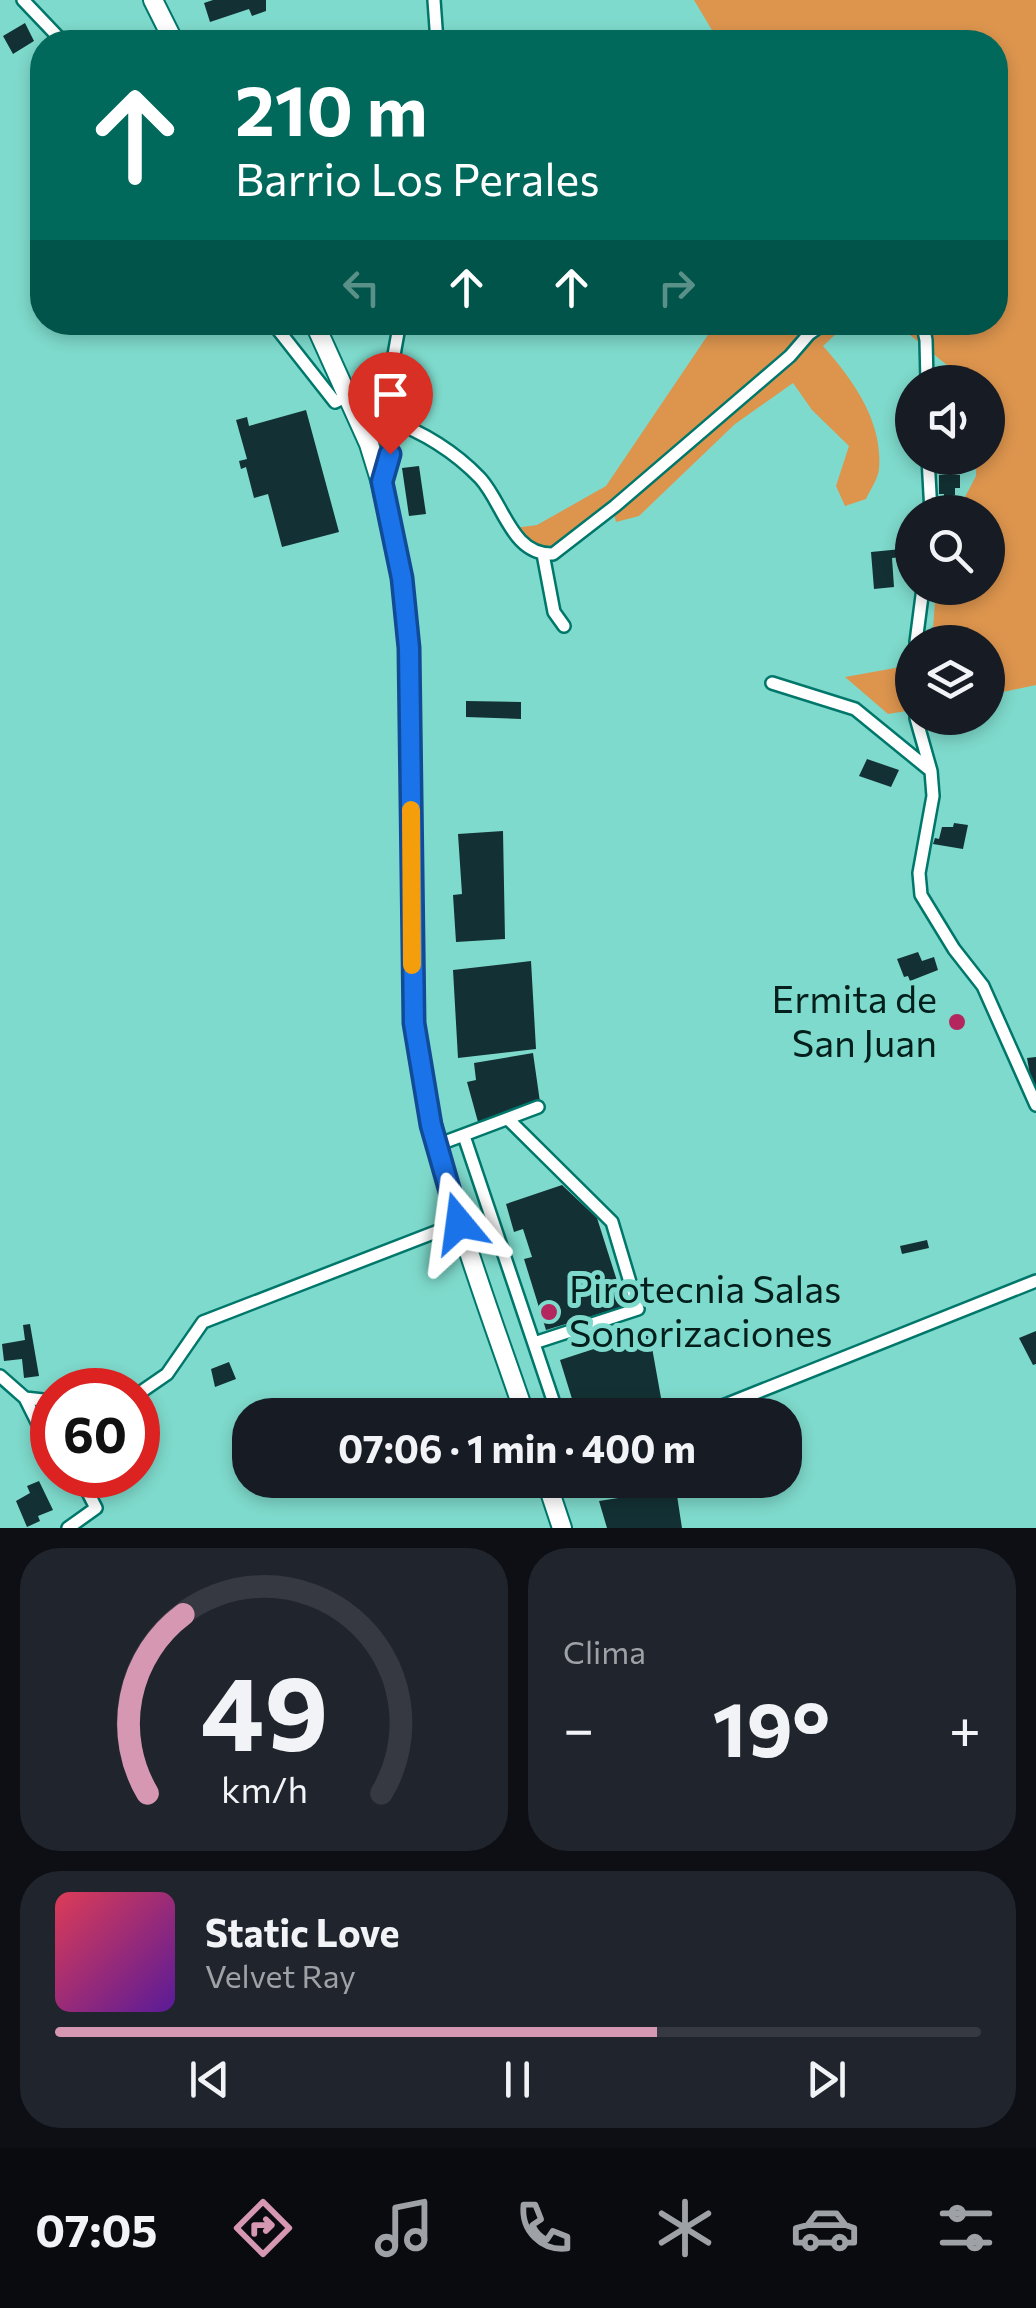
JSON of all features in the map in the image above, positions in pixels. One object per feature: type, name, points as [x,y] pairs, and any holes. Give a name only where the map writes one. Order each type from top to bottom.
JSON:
[{"type":"main road","points":[[153,0],[168,30]]},
{"type":"main road","points":[[320,335],[382,482],[400,564],[406,615],[414,1023],[420,1074],[459,1223],[519,1398]]},
{"type":"main road","points":[[552,1498],[562,1528]]},
{"type":"street","points":[[23,0],[51,30]]},
{"type":"street","points":[[434,0],[436,30]]},
{"type":"street","points":[[282,335],[335,402],[348,395]]},
{"type":"street","points":[[382,482],[390,454],[387,419],[398,335]]},
{"type":"street","points":[[387,419],[424,433],[458,458],[483,482],[507,522],[534,553],[553,554],[564,549],[790,356],[808,335]]},
{"type":"street","points":[[925,335],[927,365]]},
{"type":"street","points":[[543,554],[554,612],[564,626]]},
{"type":"street","points":[[772,683],[860,712],[931,771]]},
{"type":"street","points":[[921,735],[933,796],[919,873],[921,895],[954,949],[983,986],[1036,1105]]},
{"type":"street","points":[[436,1145],[538,1108]]},
{"type":"street","points":[[508,1119],[612,1222],[638,1310],[534,1343]]},
{"type":"street","points":[[464,1136],[552,1398]]},
{"type":"street","points":[[160,1379],[204,1322],[459,1223]]},
{"type":"street","points":[[743,1398],[1036,1281]]},
{"type":"street","points":[[0,1376],[25,1398],[30,1408]]},
{"type":"street","points":[[25,1398],[30,1398]]},
{"type":"street","points":[[68,1528],[96,1508],[91,1498]]},
{"type":"shaded area","points":[[694,0],[1036,0],[1036,685],[1005,691],[1005,625],[933,625],[935,605],[1005,605],[1005,495],[966,495],[976,475],[1005,475],[1005,365],[947,365],[910,335],[1008,335],[1008,30],[712,30]]},
{"type":"shaded area","points":[[708,335],[835,335],[823,346],[855,387],[876,434],[879,469],[866,499],[845,506],[836,486],[849,446],[812,410],[793,383],[735,424],[639,516],[616,522],[612,506],[550,549],[531,544],[514,528],[537,525],[606,486]]},
{"type":"shaded area","points":[[895,668],[895,713],[888,714],[845,677]]},
{"type":"building","points":[[266,0],[266,11],[252,16],[249,9],[210,22],[204,3]]},
{"type":"building","points":[[25,23],[30,43],[13,54],[3,36]]},
{"type":"building","points":[[306,410],[339,532],[282,547],[268,494],[254,498],[246,467],[241,469],[239,461],[247,459],[236,420],[247,417],[249,426]]},
{"type":"building","points":[[419,466],[426,514],[409,516],[402,468]]},
{"type":"building","points":[[939,475],[960,475],[960,488],[955,488],[955,495],[939,494]]},
{"type":"building","points":[[895,550],[894,587],[874,589],[871,552]]},
{"type":"building","points":[[466,701],[521,702],[521,719],[466,717]]},
{"type":"building","points":[[867,759],[899,770],[891,787],[859,776]]},
{"type":"building","points":[[954,823],[968,825],[963,849],[933,844],[942,827],[953,827]]},
{"type":"building","points":[[503,831],[505,939],[456,942],[453,895],[462,894],[458,834]]},
{"type":"building","points":[[918,952],[922,961],[934,957],[938,970],[910,981],[908,976],[904,977],[897,959]]},
{"type":"building","points":[[531,961],[536,1049],[458,1058],[453,970]]},
{"type":"building","name":"Ermita de San Juan","points":[[963,1015],[964,1027],[950,1028],[950,1016]]},
{"type":"building","points":[[533,1053],[540,1102],[478,1122],[467,1082],[476,1080],[474,1063]]},
{"type":"building","points":[[1036,1057],[1036,1086],[1032,1086],[1027,1058]]},
{"type":"building","points":[[562,1185],[597,1218],[625,1306],[546,1330],[524,1259],[532,1257],[523,1229],[514,1232],[506,1204]]},
{"type":"building","points":[[927,1240],[929,1248],[902,1254],[900,1246]]},
{"type":"building","points":[[30,1324],[38,1368],[30,1368],[30,1377],[24,1378],[22,1359],[4,1361],[2,1344],[25,1340],[23,1325]]},
{"type":"building","points":[[649,1331],[661,1398],[572,1398],[560,1360]]},
{"type":"building","points":[[1036,1331],[1036,1364],[1033,1365],[1019,1338]]},
{"type":"building","points":[[229,1362],[236,1379],[215,1387],[211,1369]]},
{"type":"building","points":[[30,1493],[30,1498],[47,1498],[53,1510],[38,1516],[40,1521],[27,1527],[16,1501]]},
{"type":"building","points":[[677,1498],[682,1528],[607,1528],[599,1501]]},
{"type":"slow traffic","points":[[411,810],[412,965]]},
{"type":"place","name":"Ermita de San Juan","points":[[957,1022]]},
{"type":"place","name":"Pirotecnia Salas Sonorizaciones","points":[[549,1312]]},
{"type":"route","points":[[390,454],[382,482],[402,578],[409,648],[414,1023],[431,1125],[459,1223]]}]
